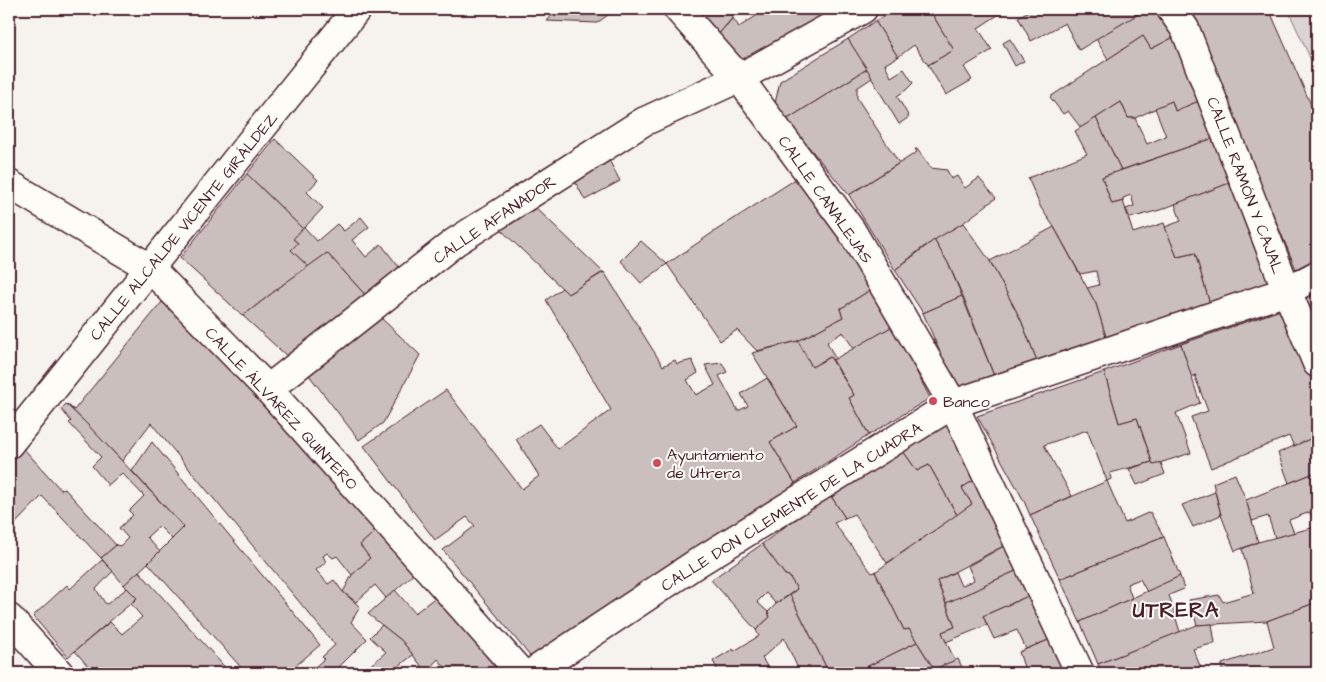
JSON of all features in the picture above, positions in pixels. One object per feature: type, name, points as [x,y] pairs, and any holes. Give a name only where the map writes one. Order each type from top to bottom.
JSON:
[{"type":"street","name":"CALLE ALCALDE VICENTE GIRÁLDEZ","points":[[9,444],[357,9]]},
{"type":"street","name":"CALLE CANALEJAS","points":[[678,9],[739,78],[851,230],[953,404],[1080,673]]},
{"type":"street","name":"CALLE AFANADOR","points":[[268,389],[455,242],[643,122],[739,78],[863,9]]},
{"type":"street","name":"CALLE RAMÓN Y CAJAL","points":[[1171,9],[1185,29],[1317,363]]},
{"type":"street","name":"CALLE ÁLVAREZ QUINTERO","points":[[9,184],[150,268],[268,389],[521,673]]},
{"type":"street","name":"CALLE DON CLEMENTE DE LA CUADRA","points":[[532,673],[697,563],[953,404],[1287,291],[1317,275]]},
{"type":"street","points":[[9,618],[59,673]]},
{"type":"shaded area","points":[[1317,9],[1317,73],[1288,10]]},
{"type":"building","points":[[557,9],[616,9],[597,23],[547,21]]},
{"type":"building","points":[[690,9],[740,9],[716,37]]},
{"type":"building","points":[[767,9],[846,9],[742,69],[716,37],[733,18],[739,27]]},
{"type":"building","points":[[897,9],[929,9],[954,50],[928,65],[914,45],[898,57],[875,21]]},
{"type":"building","points":[[929,9],[998,9],[1001,13],[978,28],[992,50],[964,67],[972,80],[946,95],[928,65],[954,50]]},
{"type":"building","points":[[1025,9],[1147,9],[1079,50],[1065,23],[1031,41],[1018,17],[1027,12]]},
{"type":"building","points":[[1147,9],[1155,9],[1174,37],[1151,49],[1143,36],[1108,59],[1096,39]]},
{"type":"building","points":[[1187,9],[1269,9],[1315,114],[1317,120],[1317,258],[1296,269]]},
{"type":"building","points":[[875,21],[898,57],[885,64],[891,77],[904,69],[913,83],[897,96],[909,117],[899,124],[848,39]]},
{"type":"building","points":[[1143,36],[1151,49],[1174,37],[1199,101],[1175,111],[1172,101],[1135,118],[1128,118],[1121,102],[1081,128],[1068,111],[1063,114],[1050,97]]},
{"type":"building","points":[[848,39],[867,69],[786,120],[774,108],[780,81]]},
{"type":"building","points":[[1010,39],[1024,61],[1015,66],[1003,43]]},
{"type":"building","points":[[867,69],[872,78],[857,88],[857,98],[899,163],[849,195],[786,120]]},
{"type":"building","points":[[1172,101],[1175,111],[1199,101],[1214,138],[1121,170],[1096,118],[1121,102],[1128,118],[1135,118],[1147,144],[1166,136],[1155,108]]},
{"type":"building","points":[[1096,118],[1121,170],[1102,177],[1112,204],[1123,201],[1133,233],[1164,223],[1177,257],[1195,253],[1210,304],[1106,337],[1096,304],[1087,288],[1099,285],[1096,271],[1080,274],[1054,227],[1041,208],[1028,178],[1087,154],[1075,131]]},
{"type":"building","points":[[1214,138],[1232,182],[1160,210],[1130,218],[1126,209],[1134,206],[1131,195],[1123,198],[1123,201],[1112,204],[1102,177]]},
{"type":"building","points":[[275,139],[318,180],[307,192],[323,208],[303,229],[247,174]]},
{"type":"building","points":[[915,149],[917,149],[931,168],[947,170],[951,179],[957,176],[965,188],[979,178],[996,198],[963,223],[922,248],[895,270],[849,195],[917,152]]},
{"type":"building","points":[[608,158],[620,181],[585,200],[572,176]]},
{"type":"building","points":[[247,174],[303,229],[293,239],[298,243],[291,250],[309,267],[243,316],[180,258]]},
{"type":"building","points":[[799,177],[872,289],[840,309],[843,317],[798,341],[757,351],[737,330],[720,341],[667,264]]},
{"type":"building","points":[[1232,182],[1271,285],[1210,304],[1195,253],[1177,257],[1165,227],[1181,221],[1175,204]]},
{"type":"building","points":[[530,202],[603,272],[568,294],[498,227]]},
{"type":"building","points":[[361,217],[369,227],[352,240],[366,257],[381,244],[402,271],[369,299],[327,253],[309,267],[291,250],[298,243],[293,239],[304,227],[317,241],[337,224],[344,231]]},
{"type":"building","points":[[963,223],[990,261],[1021,320],[1038,363],[994,376],[965,301],[948,263],[934,240]]},
{"type":"building","points":[[1054,227],[1096,304],[1106,337],[1038,363],[1021,320],[990,261]]},
{"type":"building","points":[[934,240],[948,263],[962,296],[923,313],[895,270]]},
{"type":"building","points":[[641,241],[667,264],[641,283],[621,261]]},
{"type":"building","points":[[327,253],[369,299],[289,358],[243,316]]},
{"type":"building","name":"Ayuntamiento de Utrera","points":[[604,272],[663,366],[675,360],[677,364],[692,360],[698,373],[687,380],[696,395],[715,385],[705,365],[722,363],[727,372],[719,376],[738,411],[748,406],[741,394],[767,378],[797,426],[770,442],[795,483],[780,497],[534,661],[443,550],[475,526],[467,517],[435,540],[364,446],[446,390],[522,489],[539,476],[516,439],[539,424],[558,449],[611,410],[546,300],[562,288],[568,294]]},
{"type":"building","points":[[1317,288],[1317,335],[1300,295]]},
{"type":"building","points":[[872,289],[893,326],[854,349],[843,332],[827,342],[836,360],[830,357],[812,367],[798,341],[843,317],[840,309]]},
{"type":"building","points":[[962,296],[994,376],[956,389],[923,313]]},
{"type":"building","points":[[162,302],[225,359],[376,531],[360,545],[370,558],[352,575],[337,556],[333,558],[327,553],[323,556],[326,562],[316,570],[328,584],[334,580],[343,592],[360,607],[351,622],[367,639],[333,673],[308,673],[324,659],[322,657],[335,645],[151,423],[122,461],[67,404],[74,410]]},
{"type":"building","points":[[1281,310],[1317,392],[1317,436],[1294,446],[1289,436],[1211,468],[1191,417],[1208,411],[1195,377],[1196,375],[1191,377],[1181,344]]},
{"type":"building","points":[[379,316],[420,355],[383,423],[359,440],[305,370]]},
{"type":"building","points":[[893,326],[930,398],[869,435],[849,398],[854,395],[833,360]]},
{"type":"building","points":[[798,341],[812,367],[830,357],[854,395],[849,398],[869,435],[795,483],[770,442],[797,426],[752,353]]},
{"type":"building","points":[[1181,344],[1200,403],[1176,413],[1191,453],[1153,465],[1137,418],[1119,423],[1104,372]]},
{"type":"building","points":[[1104,372],[1119,423],[1137,418],[1152,462],[1110,473],[1111,479],[1107,481],[1087,430],[1044,445],[1072,496],[1030,515],[977,416]]},
{"type":"building","points":[[66,404],[184,527],[172,539],[159,526],[147,537],[160,552],[124,585],[101,558],[116,545],[120,546],[128,538],[119,528],[133,515],[129,511],[144,496],[122,473],[107,486],[92,466],[101,457],[69,423],[71,421],[61,409]]},
{"type":"building","points":[[949,423],[978,477],[962,488],[972,504],[957,515],[929,465],[917,471],[903,451]]},
{"type":"building","points":[[1317,436],[1317,472],[1289,483],[1278,453]]},
{"type":"building","points":[[152,442],[320,645],[287,673],[246,673],[148,563],[184,527],[132,471]]},
{"type":"building","points":[[24,449],[61,490],[64,488],[116,545],[101,558],[42,496],[11,528],[9,525],[9,464]]},
{"type":"building","points":[[903,451],[917,471],[929,465],[957,515],[887,563],[854,514],[845,518],[831,496]]},
{"type":"building","points":[[1152,462],[1153,465],[1161,463],[1165,474],[1137,485],[1129,469]]},
{"type":"building","points":[[1317,472],[1317,527],[1315,527],[1310,512],[1289,520],[1294,533],[1275,538],[1268,516],[1252,521],[1246,500]]},
{"type":"building","points":[[1235,474],[1246,500],[1258,542],[1235,551],[1221,515],[1213,483]]},
{"type":"building","points":[[978,477],[1011,542],[937,581],[955,627],[942,632],[955,661],[934,669],[909,629],[904,630],[875,572],[972,504],[962,488]]},
{"type":"building","points":[[1107,481],[1125,523],[1150,512],[1164,537],[1060,579],[1030,515]]},
{"type":"building","points":[[1215,492],[1221,515],[1193,527],[1182,505]]},
{"type":"building","points":[[831,496],[845,518],[834,523],[872,573],[875,572],[904,630],[909,629],[917,642],[864,668],[867,673],[829,673],[790,595],[797,589],[789,576],[785,575],[762,544]]},
{"type":"building","points":[[381,526],[417,571],[388,597],[386,598],[375,585],[356,602],[343,592],[352,575],[370,558],[360,545]]},
{"type":"building","points":[[1317,527],[1317,602],[1267,621],[1197,625],[1189,600],[1219,595],[1223,602],[1254,593],[1242,549],[1258,542]]},
{"type":"building","points":[[1164,537],[1180,576],[1147,592],[1140,579],[1127,584],[1132,598],[1080,622],[1060,579]]},
{"type":"building","points":[[1011,542],[1023,568],[946,603],[937,581],[955,572],[961,586],[974,580],[968,566]]},
{"type":"building","points":[[762,544],[785,575],[789,576],[797,589],[776,604],[766,593],[757,602],[768,612],[770,617],[756,630],[711,580]]},
{"type":"building","points":[[102,560],[113,571],[96,589],[105,603],[107,604],[127,588],[137,598],[68,657],[33,616],[67,585],[70,589]]},
{"type":"building","points":[[1023,568],[1035,593],[983,616],[987,625],[946,642],[942,632],[955,627],[946,603]]},
{"type":"building","points":[[139,571],[230,673],[94,673],[75,651],[110,622],[122,634],[142,617],[131,604],[137,598],[124,585]]},
{"type":"building","points":[[1180,576],[1184,589],[1169,595],[1180,632],[1098,664],[1080,622]]},
{"type":"building","points":[[395,590],[415,613],[437,596],[500,673],[446,673],[448,671],[438,659],[426,672],[402,641],[368,614]]},
{"type":"building","points":[[1035,593],[1056,637],[1026,649],[1017,630],[994,639],[983,616]]},
{"type":"building","points":[[790,595],[829,673],[800,673],[784,638],[762,658],[771,673],[719,673],[713,661],[759,636],[756,630],[770,617],[768,612]]},
{"type":"building","points":[[1317,602],[1317,673],[1222,673],[1222,664],[1274,647],[1267,621]]},
{"type":"building","points":[[1212,624],[1215,643],[1193,649],[1203,673],[1102,673],[1098,664],[1197,625]]},
{"type":"building","points":[[382,625],[402,641],[413,655],[390,673],[361,673],[386,652],[370,637]]},
{"type":"building","points":[[1056,637],[1073,673],[1017,673],[1025,670],[1019,652]]},
{"type":"building","points":[[917,642],[932,666],[912,673],[867,673],[864,668]]},
{"type":"building","points":[[958,659],[965,673],[936,673],[934,669]]},
{"type":"place","name":"Banco","points":[[933,401]]},
{"type":"place","name":"Ayuntamiento de Utrera","points":[[657,463]]},
{"type":"district","name":"UTRERA","points":[[1176,610]]}]
